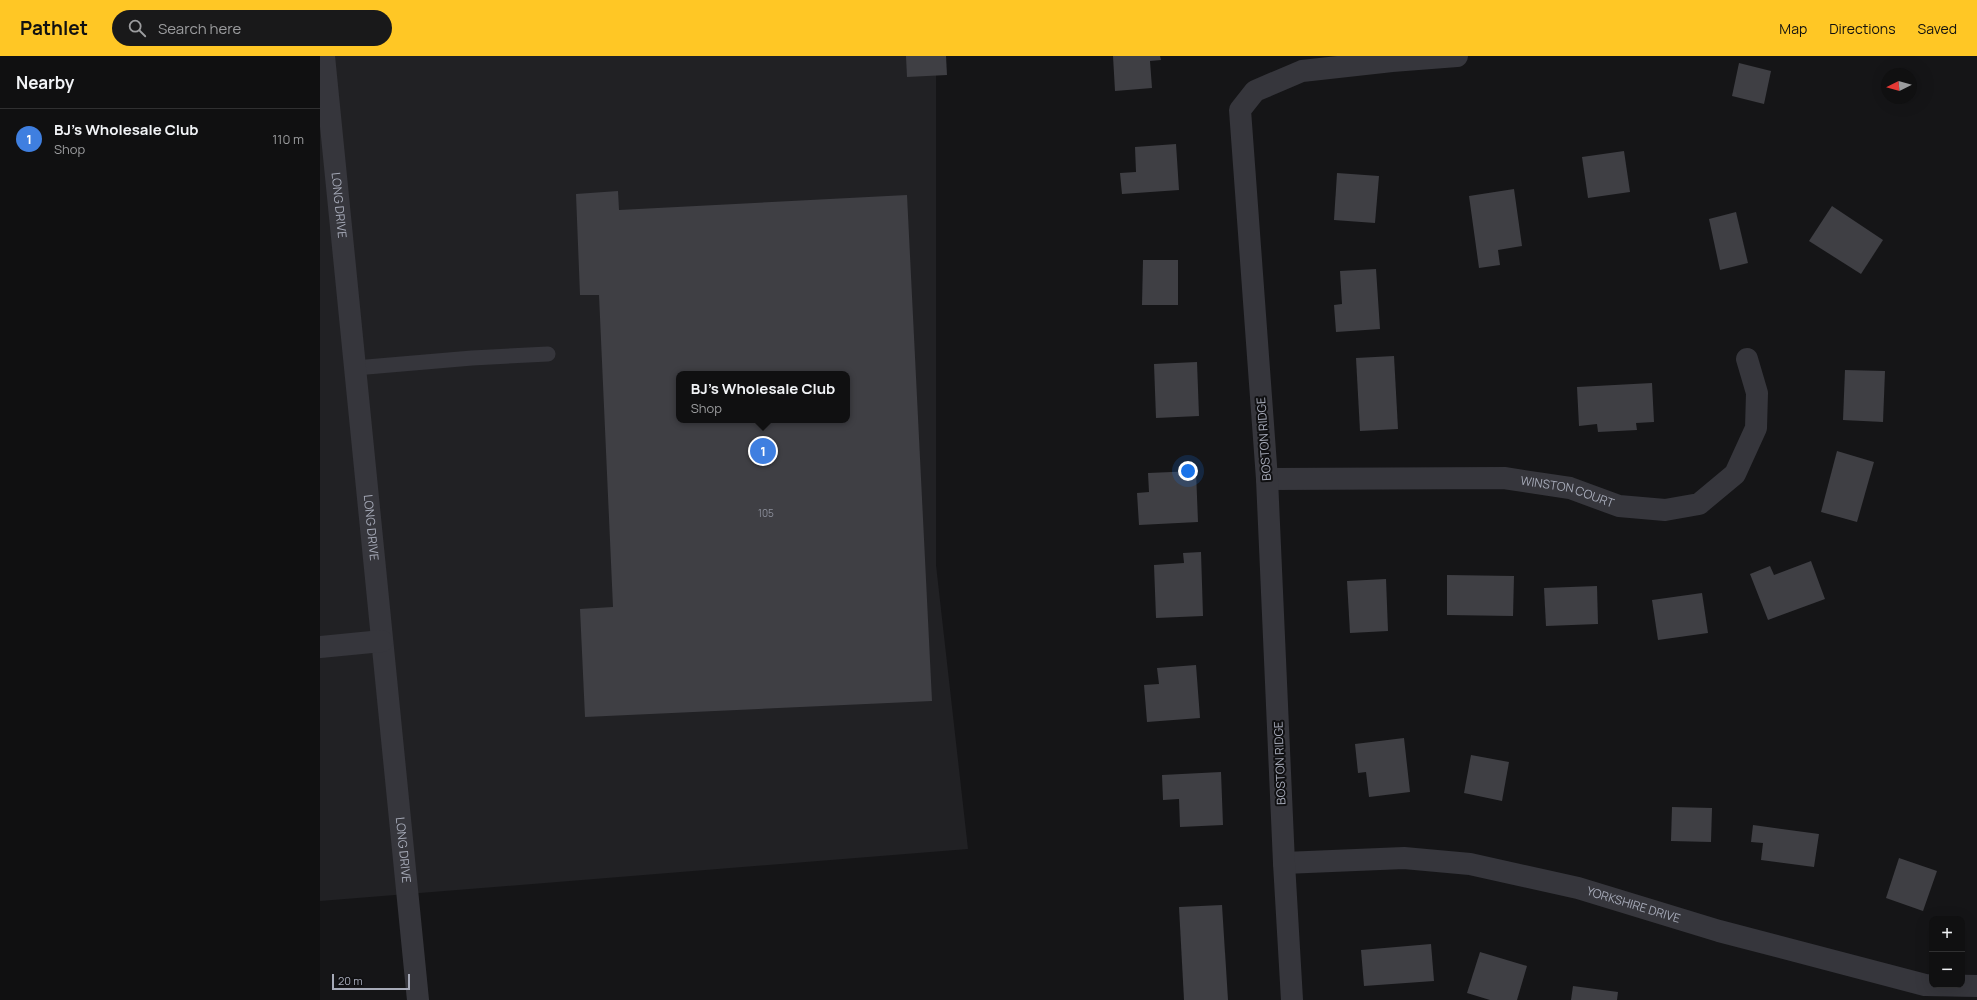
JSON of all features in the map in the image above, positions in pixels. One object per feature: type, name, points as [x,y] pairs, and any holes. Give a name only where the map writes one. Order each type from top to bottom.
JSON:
[{"type":"street","name":"LONG DRIVE","points":[[324,56],[418,1000]]},
{"type":"street","name":"BOSTON RIDGE","points":[[1292,1000],[1284,862],[1267,479],[1240,110],[1255,90],[1302,71],[1392,60],[1457,56]]},
{"type":"street","name":"WINSTON COURT","points":[[1267,479],[1504,478],[1570,488],[1619,506],[1665,510],[1699,504],[1735,474],[1756,428],[1757,394],[1748,359]]},
{"type":"street","points":[[320,648],[382,641]]},
{"type":"street","name":"YORKSHIRE DRIVE","points":[[1284,862],[1404,858],[1470,864],[1578,888],[1719,931],[1925,985],[1977,986]]},
{"type":"lane","points":[[355,368],[472,358],[548,354]]},
{"type":"shaded area","points":[[320,56],[936,56],[936,565],[968,849],[320,901]]},
{"type":"building","points":[[906,56],[946,56],[947,75],[907,77]]},
{"type":"building","points":[[1113,56],[1160,56],[1161,60],[1150,61],[1152,88],[1115,91]]},
{"type":"building","points":[[1739,63],[1771,71],[1764,104],[1732,96]]},
{"type":"building","points":[[1176,144],[1179,190],[1122,194],[1120,173],[1136,172],[1135,147]]},
{"type":"building","points":[[1624,151],[1630,192],[1588,198],[1582,157]]},
{"type":"building","points":[[1337,173],[1379,176],[1375,223],[1334,220]]},
{"type":"building","points":[[1514,189],[1522,246],[1498,250],[1500,265],[1479,268],[1469,196]]},
{"type":"building","points":[[618,191],[619,210],[907,195],[932,701],[585,717],[580,609],[613,607],[599,295],[580,295],[576,194]]},
{"type":"building","points":[[1832,206],[1883,240],[1861,274],[1809,241]]},
{"type":"building","points":[[1736,212],[1748,263],[1720,270],[1709,219]]},
{"type":"building","points":[[1143,260],[1178,260],[1178,305],[1142,305]]},
{"type":"building","points":[[1376,269],[1380,329],[1336,332],[1334,305],[1342,304],[1340,271]]},
{"type":"building","points":[[1394,356],[1398,429],[1360,431],[1356,358]]},
{"type":"building","points":[[1197,362],[1199,416],[1156,418],[1154,364]]},
{"type":"building","points":[[1845,370],[1885,371],[1883,422],[1843,420]]},
{"type":"building","points":[[1652,383],[1654,422],[1636,423],[1637,430],[1598,432],[1597,424],[1579,426],[1577,387]]},
{"type":"building","points":[[1837,451],[1874,462],[1857,522],[1821,512]]},
{"type":"building","points":[[1196,471],[1198,522],[1139,525],[1137,493],[1149,492],[1148,473]]},
{"type":"building","points":[[1201,552],[1203,616],[1156,618],[1154,565],[1184,563],[1183,553]]},
{"type":"building","points":[[1811,561],[1825,599],[1768,620],[1750,574],[1770,566],[1774,575]]},
{"type":"building","points":[[1447,575],[1514,576],[1513,616],[1447,615]]},
{"type":"building","points":[[1386,579],[1388,631],[1350,633],[1347,581]]},
{"type":"building","points":[[1597,586],[1598,624],[1546,626],[1544,588]]},
{"type":"building","points":[[1702,593],[1708,633],[1658,640],[1652,600]]},
{"type":"building","points":[[1196,665],[1200,718],[1147,722],[1144,685],[1159,684],[1157,668]]},
{"type":"building","points":[[1404,738],[1410,792],[1369,797],[1366,772],[1358,773],[1355,744]]},
{"type":"building","points":[[1471,755],[1509,762],[1502,801],[1464,793]]},
{"type":"building","points":[[1221,772],[1223,825],[1180,827],[1179,799],[1163,800],[1162,775]]},
{"type":"building","points":[[1672,807],[1712,808],[1711,842],[1671,841]]},
{"type":"building","points":[[1753,825],[1819,834],[1814,867],[1761,860],[1763,843],[1751,842]]},
{"type":"building","points":[[1899,858],[1937,871],[1923,911],[1886,898]]},
{"type":"building","points":[[1222,905],[1228,1000],[1184,1000],[1179,907]]},
{"type":"building","points":[[1431,944],[1434,981],[1364,986],[1361,950]]},
{"type":"building","points":[[1480,952],[1527,966],[1517,1000],[1490,1000],[1467,993]]},
{"type":"building","points":[[1573,986],[1618,992],[1617,1000],[1571,1000]]},
{"type":"place","name":"BJ's Wholesale Club","points":[[763,451]]}]
